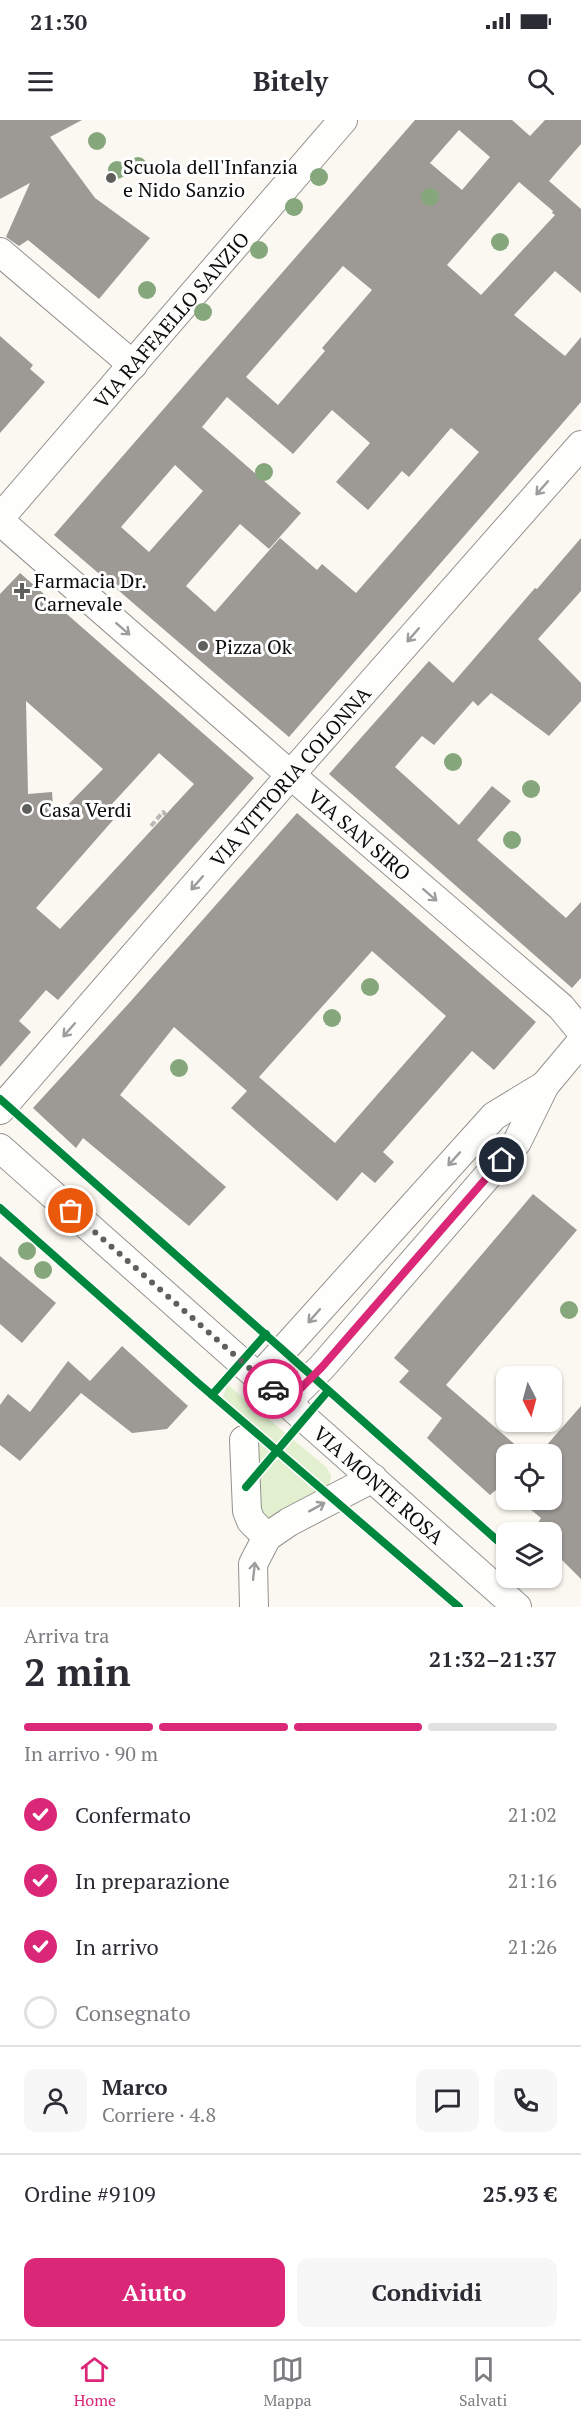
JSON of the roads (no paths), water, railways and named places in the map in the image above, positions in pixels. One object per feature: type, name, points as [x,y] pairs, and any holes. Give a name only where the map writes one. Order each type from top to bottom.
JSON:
[{"type":"street","name":"VIA RAFFAELLO SANZIO","points":[[0,520],[343,120]]},
{"type":"street","points":[[0,252],[133,365]]},
{"type":"street","name":"VIA VITTORIA COLONNA","points":[[0,1110],[290,775],[581,445]]},
{"type":"street","name":"VIA SAN SIRO","points":[[0,520],[290,775],[561,1007],[579,1048]]},
{"type":"street","points":[[287,1402],[322,1367],[517,1142],[545,1085],[579,1048]]},
{"type":"street","points":[[259,1377],[494,1116],[545,1085]]},
{"type":"street","points":[[494,1116],[506,1122],[514,1131],[517,1142]]},
{"type":"street","name":"VIA MONTE ROSA","points":[[0,1148],[517,1607]]},
{"type":"street","points":[[353,1272],[354,1286],[358,1292],[372,1301],[381,1299]]},
{"type":"street","points":[[244,1440],[247,1511],[251,1521],[267,1537]]},
{"type":"street","points":[[254,1607],[253,1564],[267,1537],[289,1522],[373,1478]]},
{"type":"place","name":"Scuola dell'Infanzia e Nido Sanzio","points":[[111,178]]},
{"type":"place","name":"Farmacia Dr. Carnevale","points":[[22,591]]},
{"type":"place","name":"Pizza Ok","points":[[203,646]]},
{"type":"place","name":"Casa Verdi","points":[[27,809]]}]
